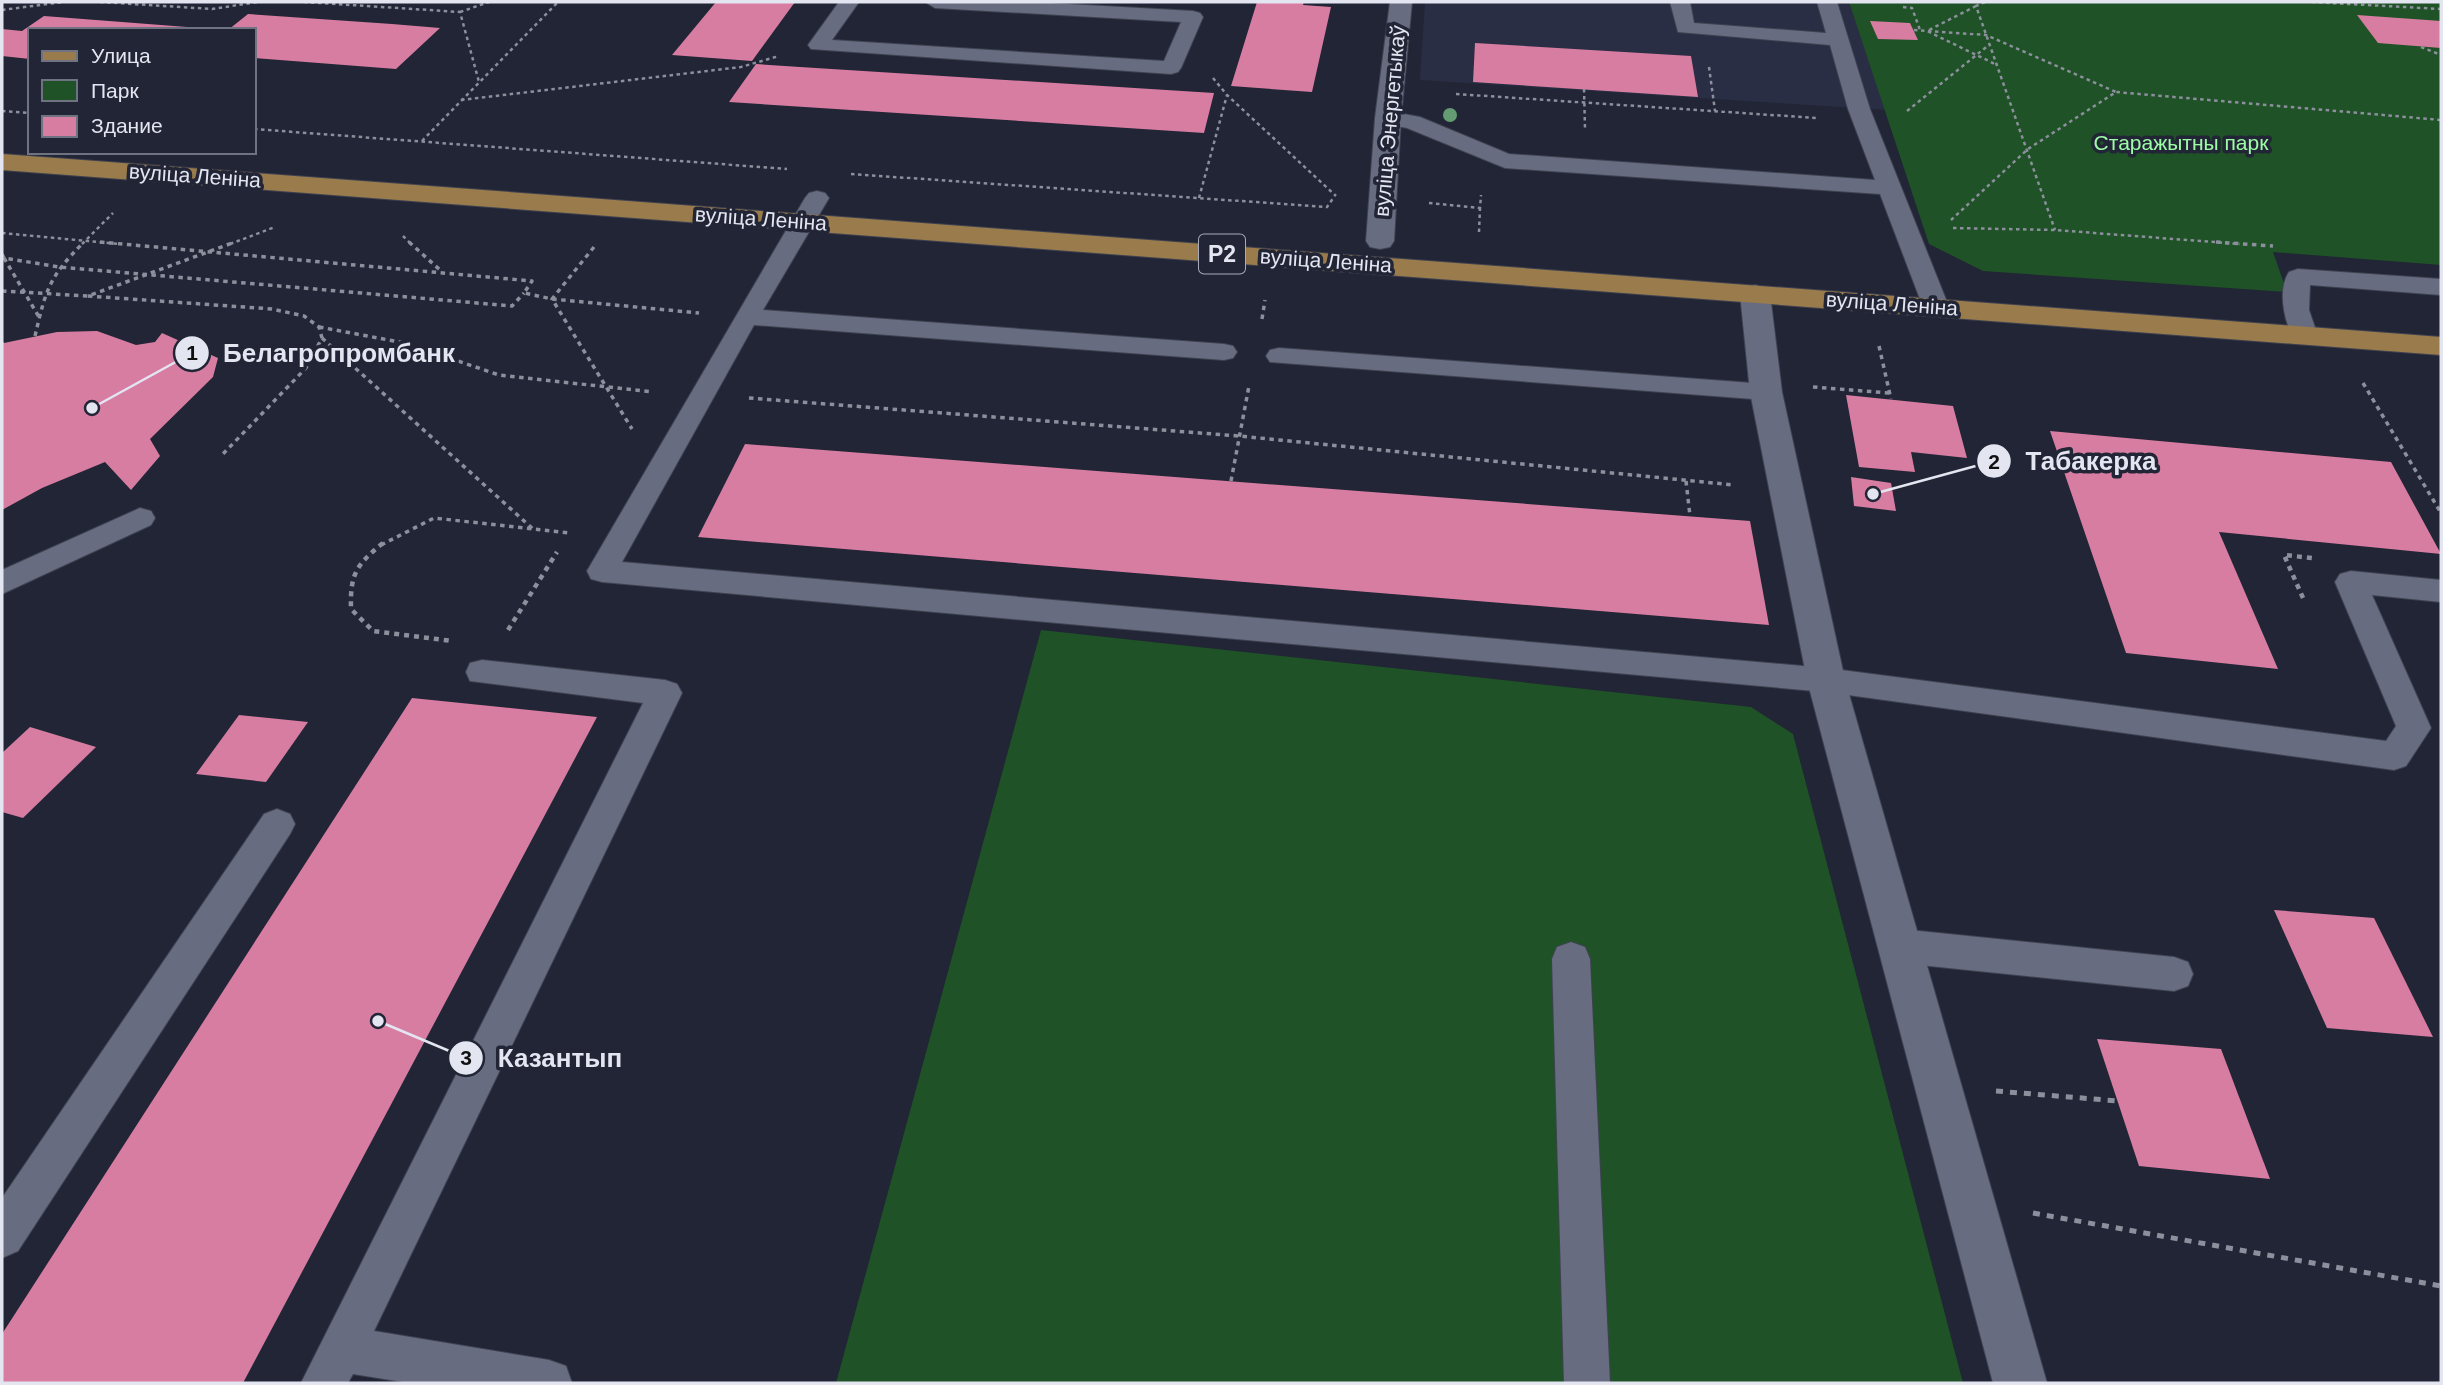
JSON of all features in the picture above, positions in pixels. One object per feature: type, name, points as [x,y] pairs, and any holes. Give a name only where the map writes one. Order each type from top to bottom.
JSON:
[{"type":"main road","name":"вуліца Леніна","points":[[239,154],[809,210]]},
{"type":"main road","name":"вуліца Леніна","points":[[2,162],[809,210],[1753,281],[2300,323],[2441,346]]},
{"type":"main road","name":"вуліца Леніна","points":[[2300,323],[2441,321]]},
{"type":"street","name":"вуліца Энергетыкаў","points":[[1379,253],[1388,118],[1401,2]]},
{"type":"street","points":[[1753,281],[1765,387],[1826,680],[2020,1383]]},
{"type":"lane","points":[[818,45],[849,2]]},
{"type":"lane","points":[[818,45],[1171,68],[1193,17],[1010,4],[935,2]]},
{"type":"lane","points":[[1679,2],[1685,28],[1839,40]]},
{"type":"lane","points":[[1827,2],[1864,121],[1931,295]]},
{"type":"lane","points":[[956,54],[985,5]]},
{"type":"lane","points":[[1388,118],[1412,122],[1504,161],[1890,188]]},
{"type":"lane","points":[[809,210],[603,571],[1826,680],[2394,756],[2414,728],[2351,582],[2441,590]]},
{"type":"lane","points":[[2300,323],[2298,277],[2441,287]]},
{"type":"lane","points":[[746,317],[1224,352]]},
{"type":"lane","points":[[1279,356],[1765,387]]},
{"type":"lane","points":[[2,583],[140,518]]},
{"type":"lane","points":[[482,672],[665,693],[333,1366],[549,1383]]},
{"type":"lane","points":[[2,1236],[276,824]]},
{"type":"lane","points":[[1900,946],[2174,974]]},
{"type":"lane","points":[[1571,959],[1587,1383]]},
{"type":"path","points":[[2,10],[64,2]]},
{"type":"path","points":[[100,2],[212,9],[258,2]]},
{"type":"path","points":[[304,2],[460,12],[489,2]]},
{"type":"path","points":[[421,141],[558,2]]},
{"type":"path","points":[[1927,31],[1985,2]]},
{"type":"path","points":[[2312,2],[2441,9]]},
{"type":"path","points":[[1976,5],[2055,230]]},
{"type":"path","points":[[1902,7],[1912,8],[1920,30]]},
{"type":"path","points":[[460,12],[479,82]]},
{"type":"path","points":[[1913,30],[1986,35],[2116,92],[2441,120]]},
{"type":"path","points":[[1927,31],[1998,66]]},
{"type":"path","points":[[1452,93],[1864,121],[1895,120],[1990,44]]},
{"type":"path","points":[[461,100],[741,67],[818,45]]},
{"type":"path","points":[[2421,47],[2441,55]]},
{"type":"path","points":[[1171,68],[1212,77],[1227,95],[1335,196],[1345,196]]},
{"type":"path","points":[[1942,228],[2028,149],[2116,92]]},
{"type":"path","points":[[1199,198],[1227,95]]},
{"type":"path","points":[[2,111],[28,113]]},
{"type":"path","points":[[256,130],[788,169]]},
{"type":"path","points":[[839,173],[1327,206],[1335,196]]},
{"type":"path","points":[[35,336],[45,295],[59,267],[118,209]]},
{"type":"path","points":[[88,296],[279,225]]},
{"type":"path","points":[[2,233],[532,281],[512,306],[59,267],[3,256]]},
{"type":"path","points":[[403,236],[441,271]]},
{"type":"path","points":[[552,299],[596,245]]},
{"type":"path","points":[[3,256],[39,318]]},
{"type":"path","points":[[2,291],[272,309],[304,316],[319,327],[405,343],[499,375],[607,387],[1239,436],[1787,490]]},
{"type":"path","points":[[524,293],[552,299],[746,317]]},
{"type":"path","points":[[552,299],[632,430]]},
{"type":"path","points":[[319,327],[322,338],[534,529]]},
{"type":"path","points":[[1877,337],[1891,399]]},
{"type":"path","points":[[222,454],[306,368],[322,338]]},
{"type":"path","points":[[2359,376],[2441,513]]},
{"type":"path","points":[[1765,387],[1889,393]]},
{"type":"path","points":[[1686,481],[1690,516]]},
{"type":"path","points":[[456,641],[373,631],[351,609],[350,583],[364,559],[386,542],[434,518],[569,533]]},
{"type":"path","points":[[2306,605],[2284,555],[2323,560]]},
{"type":"path","points":[[1991,1091],[2118,1101]]},
{"type":"path","points":[[1970,1201],[2441,1286]]},
{"type":"shaded area","points":[[1425,2],[1849,2],[1887,110],[1420,80]]},
{"type":"green space","name":"Старажытны парк","points":[[1849,2],[2441,2],[2441,265],[2273,252],[2287,292],[1983,271],[1929,244]]},
{"type":"green space","points":[[1041,630],[1751,707],[1793,734],[1963,1383],[836,1383]]},
{"type":"building","points":[[716,2],[795,2],[752,61],[672,55]]},
{"type":"building","points":[[1257,2],[1304,2],[1303,5],[1331,7],[1312,92],[1231,86]]},
{"type":"building","points":[[248,14],[440,28],[396,69],[256,58],[256,28],[230,28]]},
{"type":"building","points":[[2357,15],[2441,21],[2441,48],[2378,43]]},
{"type":"building","points":[[44,16],[200,28],[28,28],[28,59],[2,56],[2,29],[22,31]]},
{"type":"building","points":[[1870,21],[1910,23],[1918,40],[1878,39]]},
{"type":"building","points":[[1475,43],[1691,56],[1698,97],[1473,82]]},
{"type":"building","points":[[756,64],[1214,93],[1204,133],[729,102]]},
{"type":"building","points":[[97,331],[136,345],[155,342],[162,333],[218,358],[213,377],[150,439],[160,456],[131,490],[105,462],[42,488],[2,510],[2,340],[4,343],[57,332]]},
{"type":"building","points":[[1846,395],[1953,406],[1967,458],[1911,452],[1915,472],[1859,467]]},
{"type":"building","points":[[2050,431],[2391,462],[2441,554],[2219,532],[2278,669],[2126,653]]},
{"type":"building","points":[[745,444],[1750,521],[1769,625],[698,537]]},
{"type":"building","points":[[1851,477],[1891,483],[1896,511],[1854,506]]},
{"type":"building","points":[[412,698],[597,717],[243,1383],[2,1383],[2,1334]]},
{"type":"building","points":[[239,715],[308,722],[266,782],[196,774]]},
{"type":"building","points":[[30,727],[96,747],[23,818],[2,812],[2,753]]},
{"type":"building","points":[[2274,910],[2374,918],[2433,1037],[2327,1028]]},
{"type":"building","points":[[2097,1039],[2221,1049],[2270,1179],[2139,1166]]},
{"type":"place","name":"Белагропромбанк","points":[[92,408]]},
{"type":"place","name":"Табакерка","points":[[1873,494]]},
{"type":"place","name":"Казантып","points":[[378,1021]]}]
